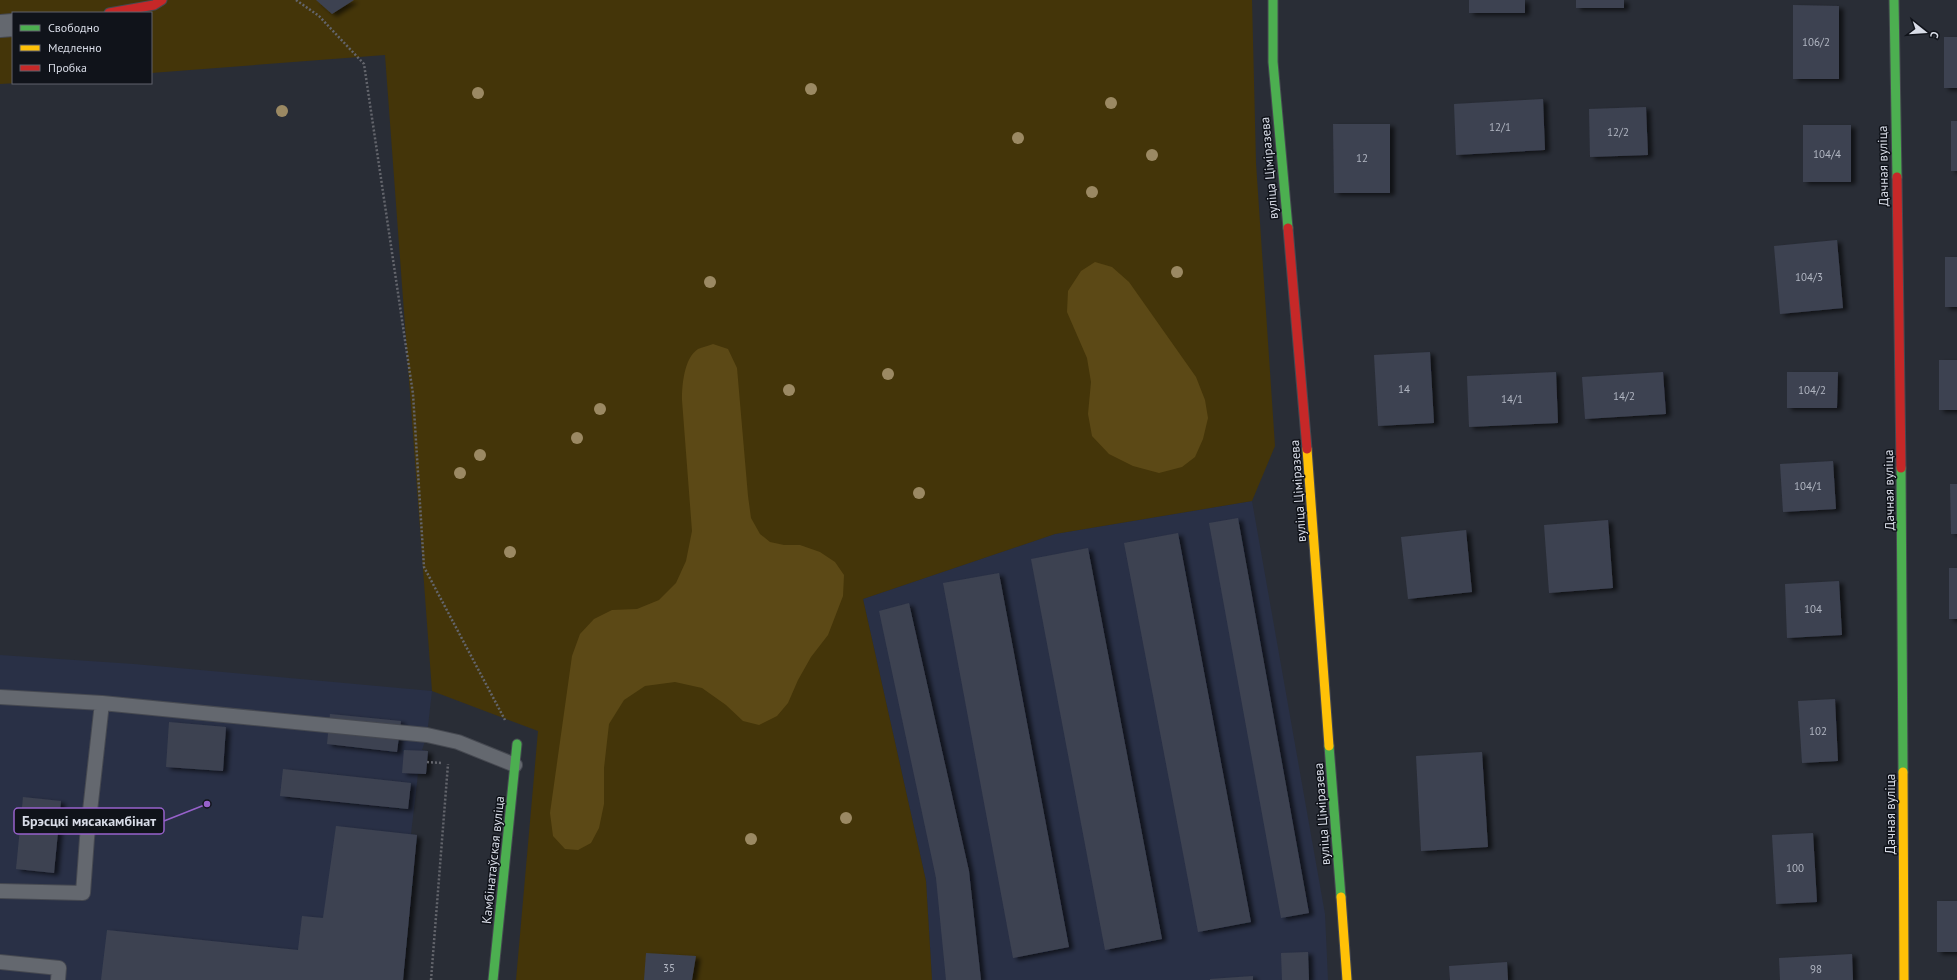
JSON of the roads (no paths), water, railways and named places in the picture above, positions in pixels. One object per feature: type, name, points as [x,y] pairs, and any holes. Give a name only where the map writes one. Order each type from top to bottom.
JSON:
[{"type":"street","points":[[114,12],[154,5],[162,0]]},
{"type":"street","name":"вуліца Ціміразева","points":[[1273,0],[1273,62],[1305,420],[1347,980]]},
{"type":"street","name":"Дачная вуліца","points":[[1894,0],[1904,616],[1904,980]]},
{"type":"street","points":[[0,26],[12,25]]},
{"type":"street","name":"Камбінатаўская вуліца","points":[[493,980],[517,744]]},
{"type":"lane","points":[[0,697],[102,703],[427,735],[458,742],[515,765]]},
{"type":"lane","points":[[0,890],[83,893],[87,838],[102,703]]},
{"type":"lane","points":[[0,962],[60,968],[58,980]]},
{"type":"place","name":"Брэсцкі мясакамбінат","points":[[207,804]]}]
